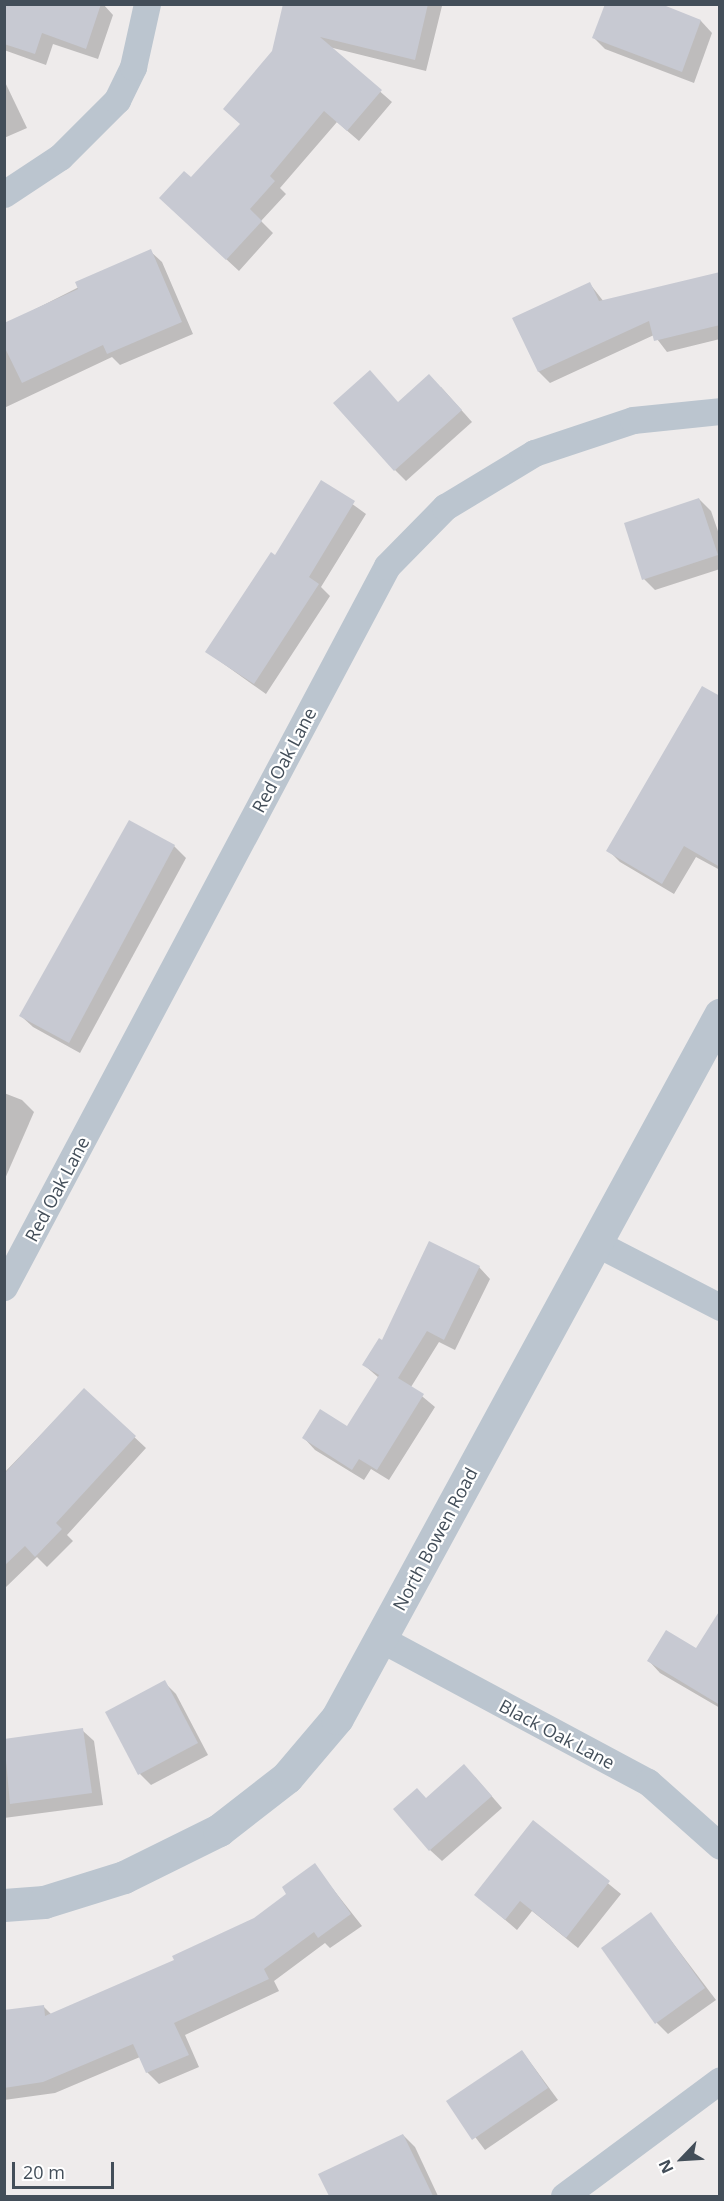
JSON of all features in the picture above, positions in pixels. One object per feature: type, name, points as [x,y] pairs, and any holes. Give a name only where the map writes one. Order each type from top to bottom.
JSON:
[{"type":"street","points":[[4,194],[60,157],[117,100],[133,67],[147,4]]},
{"type":"street","name":"Red Oak Lane","points":[[4,1287],[387,566],[445,507],[534,453],[633,420],[720,411]]},
{"type":"street","name":"North Bowen Road","points":[[4,1905],[45,1902],[124,1877],[219,1830],[295,1768],[337,1718],[594,1242],[720,1015]]},
{"type":"street","points":[[594,1242],[720,1307]]},
{"type":"street","name":"Black Oak Lane","points":[[381,1639],[648,1782],[720,1846]]},
{"type":"street","points":[[564,2196],[720,2080]]},
{"type":"building","points":[[4,4],[101,4],[86,49],[42,33],[35,54],[4,44]]},
{"type":"building","points":[[283,4],[428,4],[415,60],[320,37],[382,90],[347,131],[324,111],[270,176],[275,181],[250,209],[262,221],[226,260],[159,198],[184,171],[191,177],[240,124],[223,109],[272,51]]},
{"type":"building","points":[[605,4],[661,4],[701,20],[682,72],[592,38]]},
{"type":"building","points":[[151,249],[182,322],[107,354],[103,345],[22,383],[4,346],[4,323],[78,289],[75,282]]},
{"type":"building","points":[[720,272],[720,325],[654,341],[649,321],[538,372],[512,318],[590,282],[599,301]]},
{"type":"building","points":[[370,370],[398,402],[429,374],[462,410],[394,471],[333,403]]},
{"type":"building","points":[[321,480],[355,501],[309,577],[319,584],[254,684],[205,652],[271,552],[275,555]]},
{"type":"building","points":[[699,498],[718,555],[642,580],[624,523]]},
{"type":"building","points":[[702,686],[720,696],[720,867],[684,846],[662,884],[606,851]]},
{"type":"building","points":[[129,820],[175,845],[69,1043],[19,1016]]},
{"type":"building","points":[[429,1241],[480,1266],[444,1340],[427,1331],[398,1378],[424,1394],[377,1470],[359,1459],[352,1470],[302,1438],[320,1409],[347,1426],[379,1375],[362,1365],[379,1338],[382,1340]]},
{"type":"building","points":[[84,1388],[136,1436],[56,1523],[62,1529],[35,1557],[25,1546],[4,1566],[4,1474]]},
{"type":"building","points":[[720,1610],[720,1705],[647,1661],[666,1630],[696,1648]]},
{"type":"building","points":[[165,1680],[198,1743],[138,1775],[105,1712]]},
{"type":"building","points":[[83,1728],[92,1793],[10,1804],[4,1739]]},
{"type":"building","points":[[464,1764],[492,1796],[429,1851],[393,1809],[417,1788],[426,1798]]},
{"type":"building","points":[[533,1820],[610,1881],[566,1938],[520,1901],[505,1920],[474,1895]]},
{"type":"building","points":[[315,1863],[351,1914],[318,1938],[314,1932],[264,1969],[269,1979],[174,2023],[189,2055],[146,2073],[133,2044],[43,2082],[4,2088],[4,2010],[44,2005],[45,2016],[174,1960],[172,1956],[254,1918],[286,1894],[282,1887]]},
{"type":"building","points":[[651,1912],[705,1988],[655,2024],[601,1948]]},
{"type":"building","points":[[522,2050],[548,2088],[472,2140],[446,2101]]},
{"type":"building","points":[[403,2134],[433,2196],[329,2196],[318,2174]]}]
